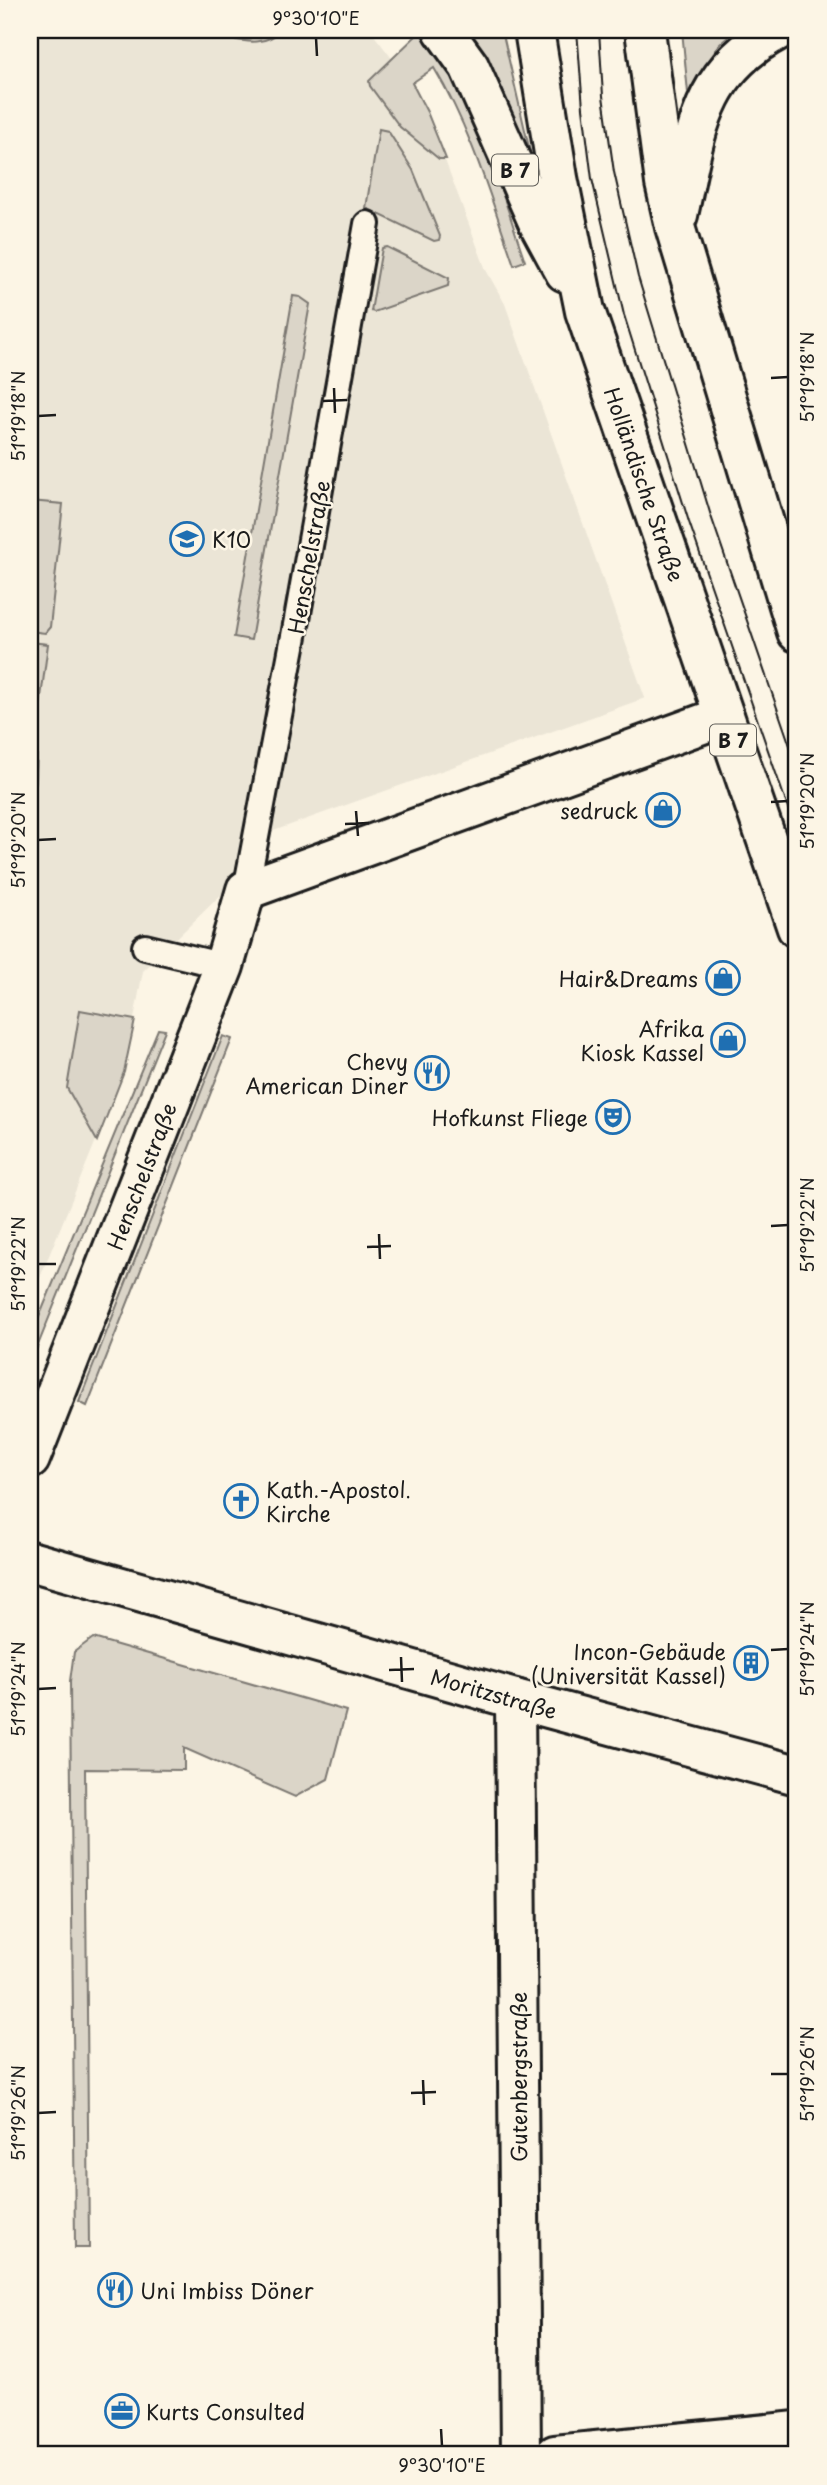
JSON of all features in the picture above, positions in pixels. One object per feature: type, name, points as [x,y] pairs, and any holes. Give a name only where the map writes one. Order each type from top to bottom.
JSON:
[{"type":"street","name":"B 7","points":[[443,30],[469,66],[539,224],[585,311]]},
{"type":"street","name":"Holländische Straße","points":[[534,30],[558,178],[585,311],[797,928]]},
{"type":"street","points":[[645,30],[665,183],[675,227],[797,632]]},
{"type":"street","points":[[675,227],[707,100],[726,69],[760,40],[779,30]]},
{"type":"street","points":[[246,890],[724,716]]},
{"type":"street","name":"Henschelstraße","points":[[30,1459],[224,966],[246,890]]},
{"type":"street","name":"Moritzstraße","points":[[30,1561],[797,1776]]},
{"type":"street","name":"Gutenbergstraße","points":[[515,1699],[521,2455]]},
{"type":"street","points":[[575,2454],[797,2431]]},
{"type":"lane","name":"Henschelstraße","points":[[246,890],[367,223]]},
{"type":"lane","points":[[145,947],[224,966]]},
{"type":"shaded area","points":[[30,30],[370,30],[411,83],[427,112],[486,270],[505,304],[645,698],[240,843],[230,886],[143,971],[124,1072],[30,1302]]},
{"type":"shaded area","points":[[211,30],[281,30],[266,40],[249,42],[212,36]]},
{"type":"shaded area","points":[[422,30],[441,55],[471,111],[495,171],[525,261],[514,265],[470,140],[434,68],[412,83],[446,159],[439,159],[400,127],[370,86],[369,81]]},
{"type":"shaded area","points":[[465,30],[502,30],[533,165]]},
{"type":"shaded area","points":[[682,30],[736,30],[720,44],[688,93]]},
{"type":"shaded area","points":[[379,129],[388,131],[413,170],[440,236],[439,240],[434,241],[366,208]]},
{"type":"shaded area","points":[[387,247],[449,278],[448,286],[371,311],[382,248]]},
{"type":"shaded area","points":[[293,296],[310,304],[251,640],[234,637]]},
{"type":"shaded area","points":[[30,501],[63,504],[50,627],[45,633],[30,631]]},
{"type":"shaded area","points":[[30,642],[48,644],[36,736],[30,736]]},
{"type":"shaded area","points":[[30,747],[37,748],[32,801],[30,800]]},
{"type":"shaded area","points":[[80,1010],[135,1020],[124,1072],[97,1141],[67,1088]]},
{"type":"shaded area","points":[[158,1029],[165,1030],[30,1365],[30,1339]]},
{"type":"shaded area","points":[[223,1036],[232,1039],[87,1406],[79,1402]]},
{"type":"shaded area","points":[[93,1638],[346,1711],[328,1779],[295,1797],[184,1748],[184,1770],[85,1769],[89,2248],[75,2248],[70,1681],[74,1652]]},
{"type":"tram line","points":[[577,30],[592,179],[624,315],[689,522],[797,834]]},
{"type":"tram line","points":[[599,30],[603,96],[614,172],[638,277],[711,516],[797,766]]},
{"type":"place","name":"K10","points":[[187,539]]},
{"type":"place","name":"sedruck","points":[[663,810]]},
{"type":"place","name":"Hair&Dreams","points":[[723,978]]},
{"type":"place","name":"Afrika Kiosk Kassel","points":[[728,1040]]},
{"type":"place","name":"Chevy American Diner","points":[[432,1073]]},
{"type":"place","name":"Hofkunst Fliege","points":[[613,1117]]},
{"type":"place","name":"Kath.-Apostol. Kirche","points":[[241,1501]]},
{"type":"place","name":"Incon-Gebäude (Universität Kassel)","points":[[751,1663]]},
{"type":"place","name":"Uni Imbiss Döner","points":[[115,2290]]},
{"type":"place","name":"Kurts Consulted","points":[[122,2411]]}]
